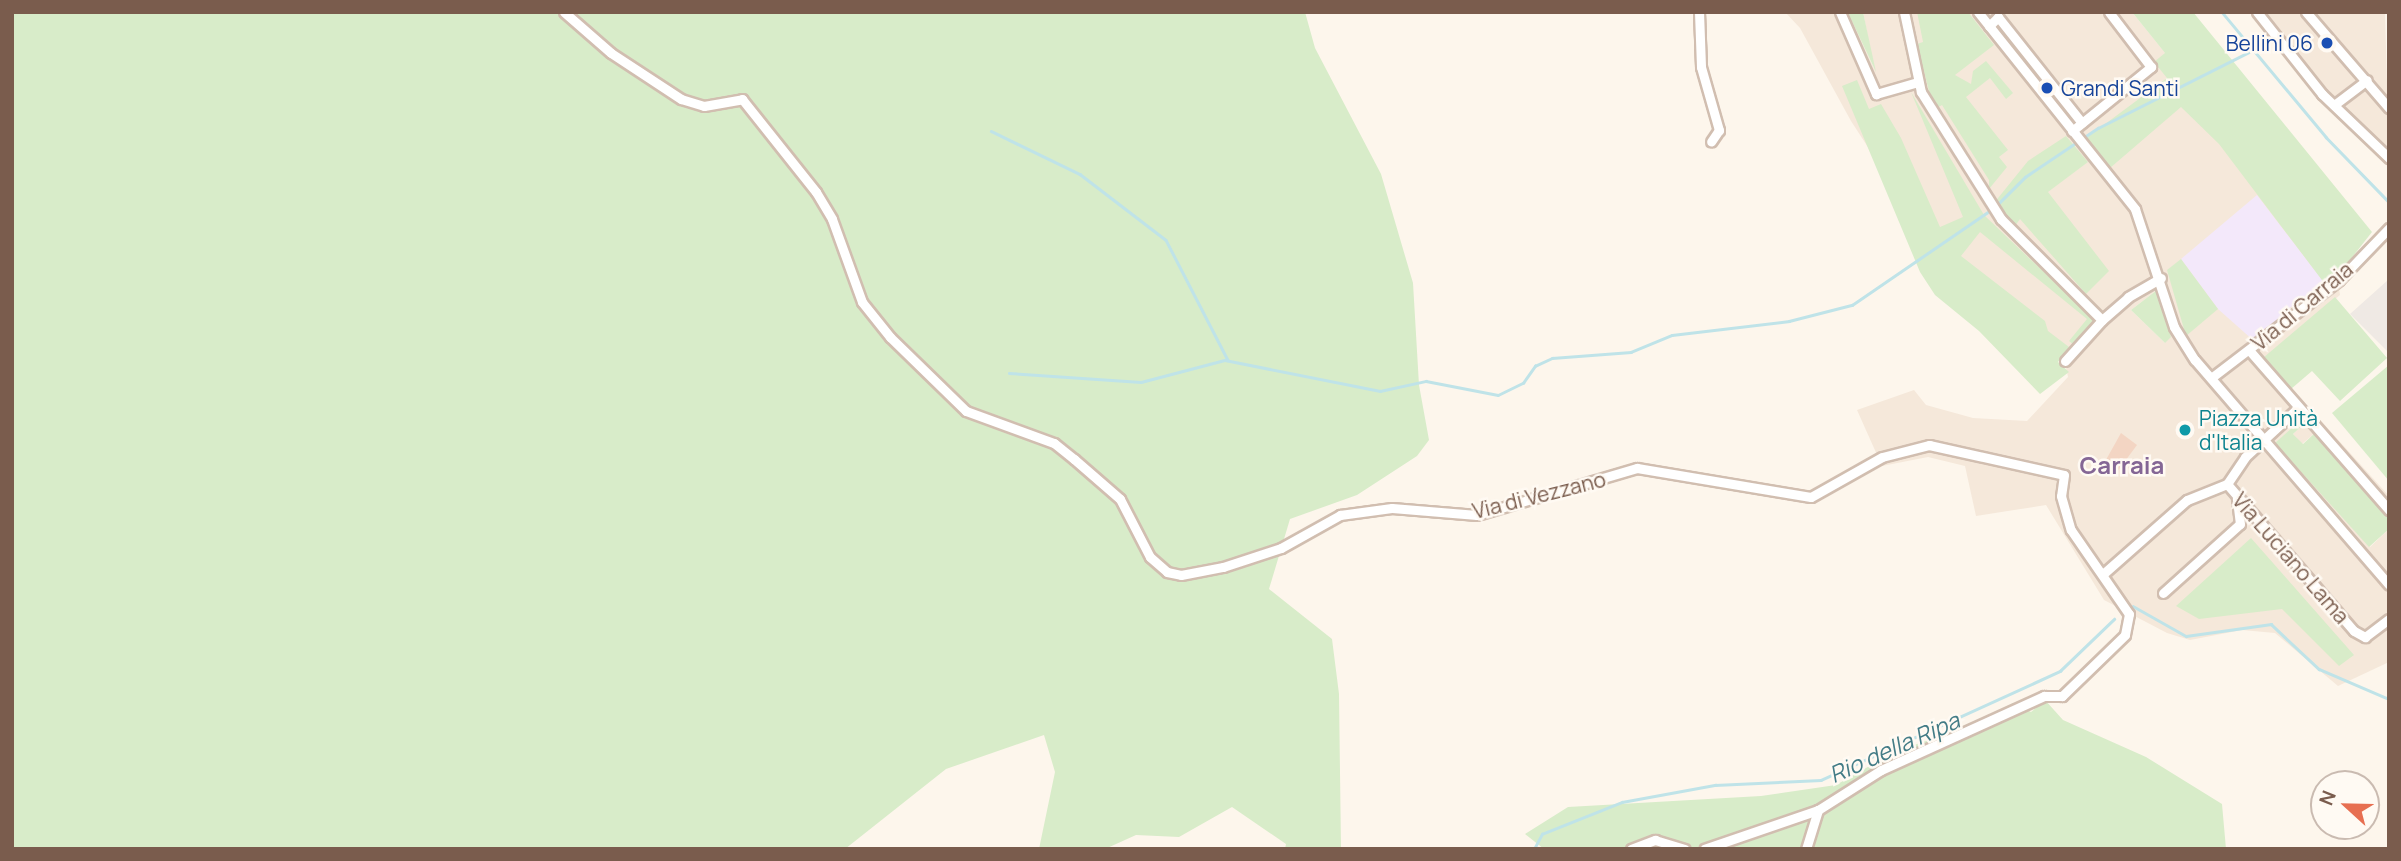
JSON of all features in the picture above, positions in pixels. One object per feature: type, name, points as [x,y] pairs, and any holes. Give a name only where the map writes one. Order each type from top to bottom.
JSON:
[{"type":"street","name":"Via di Vezzano","points":[[564,12],[611,53],[681,99],[704,106],[742,99],[816,192],[832,219],[862,302],[882,329],[966,411],[1054,443],[1120,499],[1150,557],[1167,572],[1181,575],[1234,564],[1281,548],[1340,515],[1392,508],[1477,515],[1637,468],[1811,497],[1882,457],[1929,446],[2064,475],[2061,496],[2071,530],[2103,575]]},
{"type":"street","points":[[1699,12],[1701,67],[1718,130],[1711,142]]},
{"type":"street","points":[[1840,12],[1876,94],[1918,82]]},
{"type":"street","points":[[1904,12],[1918,82],[1989,206],[2102,320]]},
{"type":"street","points":[[1978,12],[2142,220],[2178,336],[2262,440],[2389,585]]},
{"type":"street","points":[[2075,134],[2082,123],[2151,67],[2109,12]]},
{"type":"street","points":[[2257,12],[2334,105],[2389,158]]},
{"type":"street","points":[[2306,12],[2389,108]]},
{"type":"street","points":[[1989,26],[1997,18],[2082,123]]},
{"type":"street","points":[[2334,105],[2367,80]]},
{"type":"street","name":"Via di Carraia","points":[[2211,378],[2339,280],[2379,235],[2389,228]]},
{"type":"street","points":[[2065,360],[2127,297],[2161,278]]},
{"type":"street","points":[[2249,350],[2389,510]]},
{"type":"street","points":[[1704,849],[1818,810],[1881,770],[2044,696],[2062,696],[2129,629],[2129,614],[2103,575],[2187,500],[2227,484],[2262,440],[2298,408]]},
{"type":"street","name":"Via Luciano Lama","points":[[2227,484],[2257,522],[2359,635],[2371,635],[2389,619]]},
{"type":"street","points":[[2237,498],[2240,524]]},
{"type":"street","points":[[2163,593],[2240,524],[2257,522]]},
{"type":"street","points":[[1806,849],[1818,810]]},
{"type":"street","points":[[1631,849],[1668,840],[1685,849]]},
{"type":"shaded area","points":[[1785,12],[1848,12],[1874,68],[1863,12],[2132,12],[2335,263],[2340,295],[2264,358],[2389,496],[2389,512],[2316,432],[2302,444],[2293,434],[2305,422],[2276,443],[2370,547],[2389,529],[2389,662],[2338,686],[2275,633],[2242,630],[2190,640],[2167,633],[2104,600],[2046,505],[1976,516],[1965,466],[1928,457],[1882,466],[1857,410],[1914,390],[1926,405],[1973,418],[2027,421],[2068,377],[2061,344],[1932,246],[1851,121],[1800,28]],"holes":[[[2157,290],[2165,343],[2131,310]]]},
{"type":"shaded area","points":[[2255,12],[2385,12],[2389,156],[2317,94]]},
{"type":"shaded area","points":[[2257,195],[2326,285],[2283,312],[2286,317],[2254,341],[2218,309],[2181,259]]},
{"type":"shaded area","points":[[2389,281],[2389,353],[2350,314]]},
{"type":"green space","points":[[12,12],[1305,12],[1315,48],[1381,174],[1413,283],[1419,385],[1429,440],[1417,456],[1357,495],[1290,519],[1269,589],[1332,639],[1339,694],[1341,849],[1285,849],[1286,844],[1232,807],[1179,837],[1136,835],[1105,849],[1039,849],[1055,772],[1044,735],[946,769],[845,849],[12,849]]},
{"type":"green space","points":[[1848,12],[1863,12],[1876,72],[1850,17]]},
{"type":"green space","points":[[1917,12],[1968,12],[1994,45],[1955,75],[1971,84],[1973,71],[1986,61],[2013,93],[2006,99],[1990,78],[1966,97],[2008,150],[1999,157],[2007,167],[1989,189],[1989,180],[1942,105],[1937,108],[1931,99],[1917,44],[1923,42]]},
{"type":"green space","points":[[2132,12],[2193,12],[2372,232],[2328,288],[2219,144],[2181,107],[2110,168],[2085,139],[2167,78],[2154,62],[2165,53]]},
{"type":"green space","points":[[1857,80],[1869,109],[1881,104],[1901,138],[1940,227],[1963,217],[1911,92],[1984,215],[2095,321],[2074,345],[2069,341],[2087,319],[1980,232],[1961,256],[2045,321],[2048,331],[2069,347],[2058,362],[2069,372],[2040,394],[1979,331],[1935,295],[1920,272],[1842,86]]},
{"type":"green space","points":[[2066,136],[2088,162],[2048,192],[2109,271],[2086,294],[2020,219],[2015,226],[1994,203],[2028,161]]},
{"type":"green space","points":[[2181,259],[2218,309],[2186,336],[2167,270]]},
{"type":"green space","points":[[2157,290],[2171,337],[2165,343],[2131,310]]},
{"type":"green space","points":[[2335,297],[2387,358],[2340,401],[2312,371],[2291,389],[2263,358]]},
{"type":"green space","points":[[2389,365],[2389,481],[2332,413]]},
{"type":"green space","points":[[2303,418],[2306,422],[2293,434],[2303,444],[2316,432],[2389,512],[2389,529],[2369,547],[2275,443]]},
{"type":"green space","points":[[2251,538],[2354,655],[2339,666],[2282,609],[2199,619],[2176,606]]},
{"type":"green space","points":[[2045,700],[2063,720],[2146,757],[2222,804],[2226,849],[1544,849],[1525,834],[1568,807],[1761,796],[1836,785],[1896,751],[1971,726],[2013,703],[2031,712]]},
{"type":"building","points":[[2121,433],[2137,445],[2114,476],[2102,467]]},
{"type":"waterway","points":[[2222,12],[2326,137],[2389,202]]},
{"type":"waterway","points":[[1996,206],[2025,177],[2098,128],[2255,49]]},
{"type":"waterway","points":[[991,131],[1080,174],[1166,240],[1228,360]]},
{"type":"waterway","points":[[1009,373],[1141,382],[1225,360],[1380,391],[1426,381],[1498,395],[1523,383],[1535,366],[1552,358],[1631,352],[1672,335],[1789,321],[1852,305],[1991,210]]},
{"type":"waterway","name":"Rio della Ripa","points":[[2133,606],[2186,636],[2271,624],[2319,669],[2389,699]]},
{"type":"waterway","name":"Rio della Ripa","points":[[1534,849],[1542,834],[1622,802],[1715,785],[1821,780],[2060,671],[2114,619]]},
{"type":"place","name":"Bellini 06","points":[[2327,43]]},
{"type":"place","name":"Grandi Santi","points":[[2047,88]]},
{"type":"place","name":"Piazza Unità d'Italia","points":[[2185,430]]},
{"type":"district","name":"Carraia","points":[[2122,465]]}]
